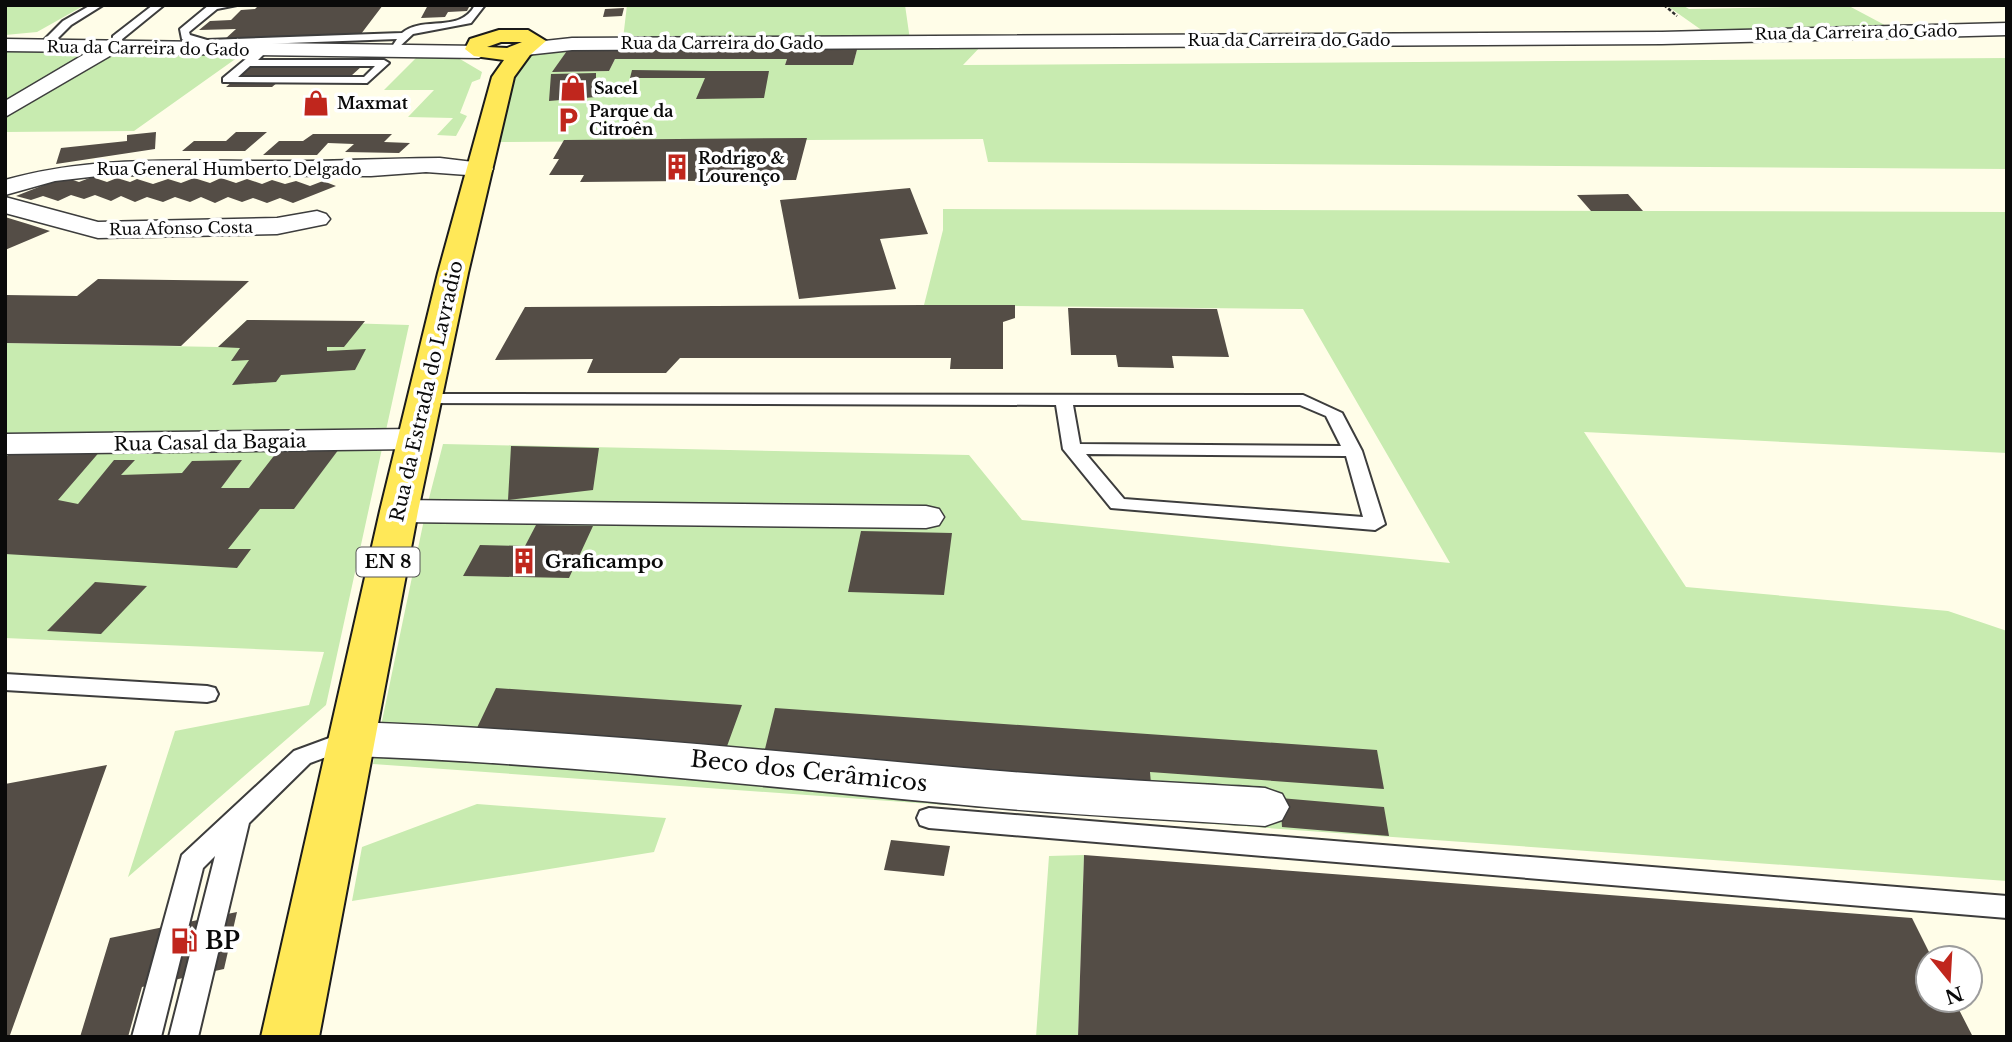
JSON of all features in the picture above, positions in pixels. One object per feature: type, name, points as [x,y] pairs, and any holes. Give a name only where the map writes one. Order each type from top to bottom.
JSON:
[{"type":"main road","points":[[522,14],[527,44],[486,45],[522,14]]},
{"type":"main road","name":"Rua da Estrada do Lavradio","points":[[290,1037],[414,439],[503,77],[527,44]]},
{"type":"main road","points":[[486,45],[503,77]]},
{"type":"street","name":"Rua da Carreira do Gado","points":[[527,44],[1662,38],[2007,29]]},
{"type":"street","name":"Rua da Carreira do Gado","points":[[5,45],[113,43],[256,56],[405,45],[486,45]]},
{"type":"street","points":[[5,110],[113,43]]},
{"type":"street","name":"Rua General Humberto Delgado","points":[[413,170],[450,191],[482,167]]},
{"type":"street","name":"Rua General Humberto Delgado","points":[[5,188],[53,174],[107,168],[413,170],[482,167]]},
{"type":"street","name":"Rua Afonso Costa","points":[[5,205],[52,220],[98,230],[277,226],[317,219]]},
{"type":"street","name":"Rua Casal da Bagaia","points":[[5,444],[414,439]]},
{"type":"street","points":[[398,511],[926,517]]},
{"type":"street","name":"Beco dos Cerâmicos","points":[[352,739],[506,746],[722,762],[966,787],[1265,807]]},
{"type":"lane","points":[[44,46],[67,23],[98,5]]},
{"type":"lane","points":[[113,43],[159,5]]},
{"type":"lane","points":[[232,5],[214,6],[184,31],[186,37],[206,43],[405,45],[409,32],[462,23],[478,12],[480,5]]},
{"type":"lane","points":[[256,56],[384,63],[367,79],[227,80],[256,56]]},
{"type":"lane","points":[[424,399],[1303,400],[1333,412],[1353,451],[1375,524],[1118,504],[1072,449],[1064,400]]},
{"type":"lane","points":[[1072,449],[1353,451]]},
{"type":"lane","points":[[5,682],[207,694]]},
{"type":"lane","points":[[146,1037],[191,863],[302,757],[352,739]]},
{"type":"lane","points":[[183,1037],[237,818]]},
{"type":"lane","points":[[929,818],[2007,907]]},
{"type":"green space","points":[[5,5],[85,5],[37,32],[5,35]]},
{"type":"green space","points":[[627,5],[905,5],[910,40],[623,39]]},
{"type":"green space","points":[[1666,5],[1682,5],[1689,9],[1849,6],[1896,31],[1710,36]]},
{"type":"green space","points":[[984,43],[963,65],[2007,58],[2007,169],[988,162],[983,139],[496,142],[513,73],[530,54],[569,48],[553,72],[609,71],[615,59],[787,59],[785,65],[853,65],[858,46]]},
{"type":"green space","points":[[5,48],[241,55],[134,131],[5,132]]},
{"type":"green space","points":[[419,55],[460,59],[482,72],[480,79],[472,82],[460,113],[467,116],[456,136],[437,135],[453,118],[408,117],[434,90],[384,90]]},
{"type":"green space","points":[[943,209],[2007,212],[2007,453],[1584,432],[1686,587],[1948,611],[2007,631],[2007,881],[373,764],[426,510],[443,444],[969,455],[1022,520],[1450,563],[1303,309],[924,305],[943,230]]},
{"type":"green space","points":[[247,320],[409,325],[326,705],[128,877],[175,731],[309,705],[324,652],[5,638],[5,343],[218,347]]},
{"type":"green space","points":[[477,804],[666,818],[654,852],[352,901],[362,847]]},
{"type":"green space","points":[[1084,855],[1078,1037],[1036,1037],[1049,856]]},
{"type":"building","points":[[259,5],[383,5],[361,34],[224,40],[236,29],[199,30],[210,21],[231,20],[241,10],[255,9]]},
{"type":"building","points":[[428,5],[470,5],[467,11],[448,12],[445,17],[421,18]]},
{"type":"building","points":[[624,8],[622,16],[603,17],[605,9]]},
{"type":"building","points":[[858,46],[853,65],[785,65],[787,59],[615,59],[609,71],[552,72],[569,48]]},
{"type":"building","points":[[252,66],[362,66],[351,76],[240,76]]},
{"type":"building","points":[[632,70],[769,71],[764,98],[696,99],[705,78],[630,78]]},
{"type":"building","name":"Sacel","points":[[596,73],[596,97],[549,101],[551,74]]},
{"type":"building","points":[[232,82],[278,82],[272,87],[226,87]]},
{"type":"building","points":[[156,132],[155,149],[56,164],[61,148],[127,141],[127,135]]},
{"type":"building","points":[[236,132],[267,132],[245,151],[182,151],[194,141],[226,141]]},
{"type":"building","points":[[313,134],[392,134],[384,142],[410,143],[399,153],[345,152],[354,144],[328,143],[317,155],[263,155],[279,141],[303,141]]},
{"type":"building","name":"Rodrigo & Lourenço","points":[[807,138],[796,180],[580,182],[584,175],[549,175],[559,159],[553,159],[564,140]]},
{"type":"building","points":[[64,177],[79,182],[92,177],[107,182],[117,178],[130,182],[137,179],[153,184],[168,179],[181,183],[194,178],[210,183],[221,178],[236,183],[247,179],[262,184],[272,180],[285,184],[296,181],[310,186],[323,181],[336,186],[293,203],[280,198],[267,203],[253,198],[242,202],[228,197],[215,203],[201,197],[190,202],[175,197],[163,202],[147,197],[135,202],[121,196],[111,201],[95,195],[84,199],[71,195],[58,201],[43,196],[31,200],[16,196]]},
{"type":"building","points":[[910,188],[928,234],[880,239],[896,289],[799,299],[780,200]]},
{"type":"building","points":[[1628,194],[1643,211],[1591,211],[1577,195]]},
{"type":"building","points":[[5,217],[28,224],[50,231],[5,250]]},
{"type":"building","points":[[98,279],[249,281],[181,346],[5,343],[5,295],[77,296]]},
{"type":"building","points":[[1015,305],[1015,318],[1003,322],[1003,369],[950,369],[951,358],[680,358],[666,373],[587,373],[593,359],[495,360],[525,307]]},
{"type":"building","points":[[1068,308],[1217,309],[1229,357],[1172,356],[1174,368],[1118,367],[1116,355],[1071,355]]},
{"type":"building","points":[[247,320],[365,321],[344,347],[327,347],[327,351],[366,349],[355,370],[281,375],[276,382],[232,385],[249,360],[231,361],[240,348],[218,347]]},
{"type":"building","points":[[511,446],[599,448],[593,490],[508,500]]},
{"type":"building","points":[[280,448],[339,449],[294,509],[260,509],[228,549],[251,549],[237,568],[5,554],[5,458],[14,449],[102,449],[58,500],[78,504],[114,460],[135,460],[121,475],[182,473],[192,461],[242,460],[221,488],[249,488]]},
{"type":"building","name":"Graficampo","points":[[536,525],[593,526],[569,578],[463,576],[480,545],[525,546]]},
{"type":"building","points":[[861,531],[952,533],[944,595],[848,592]]},
{"type":"building","points":[[95,582],[147,586],[101,634],[47,631]]},
{"type":"building","points":[[496,688],[742,705],[726,749],[475,732]]},
{"type":"building","points":[[775,708],[1377,750],[1384,789],[1150,772],[1151,784],[764,753]]},
{"type":"building","points":[[107,765],[10,1035],[5,1036],[5,784]]},
{"type":"building","points":[[1280,798],[1384,807],[1389,836],[1282,827]]},
{"type":"building","points":[[891,840],[950,846],[944,876],[884,870]]},
{"type":"building","points":[[1084,855],[1912,918],[1925,944],[1914,944],[1914,1014],[1961,1014],[1973,1037],[1078,1037]]},
{"type":"building","points":[[237,912],[224,969],[142,987],[128,1037],[80,1037],[110,938]]},
{"type":"place","name":"Sacel","points":[[573,88]]},
{"type":"place","name":"Maxmat","points":[[316,103]]},
{"type":"place","name":"Parque da Citroên","points":[[568,120]]},
{"type":"place","name":"Rodrigo & Lourenço","points":[[677,167]]},
{"type":"place","name":"Graficampo","points":[[524,561]]},
{"type":"place","name":"BP","points":[[184,941]]}]
